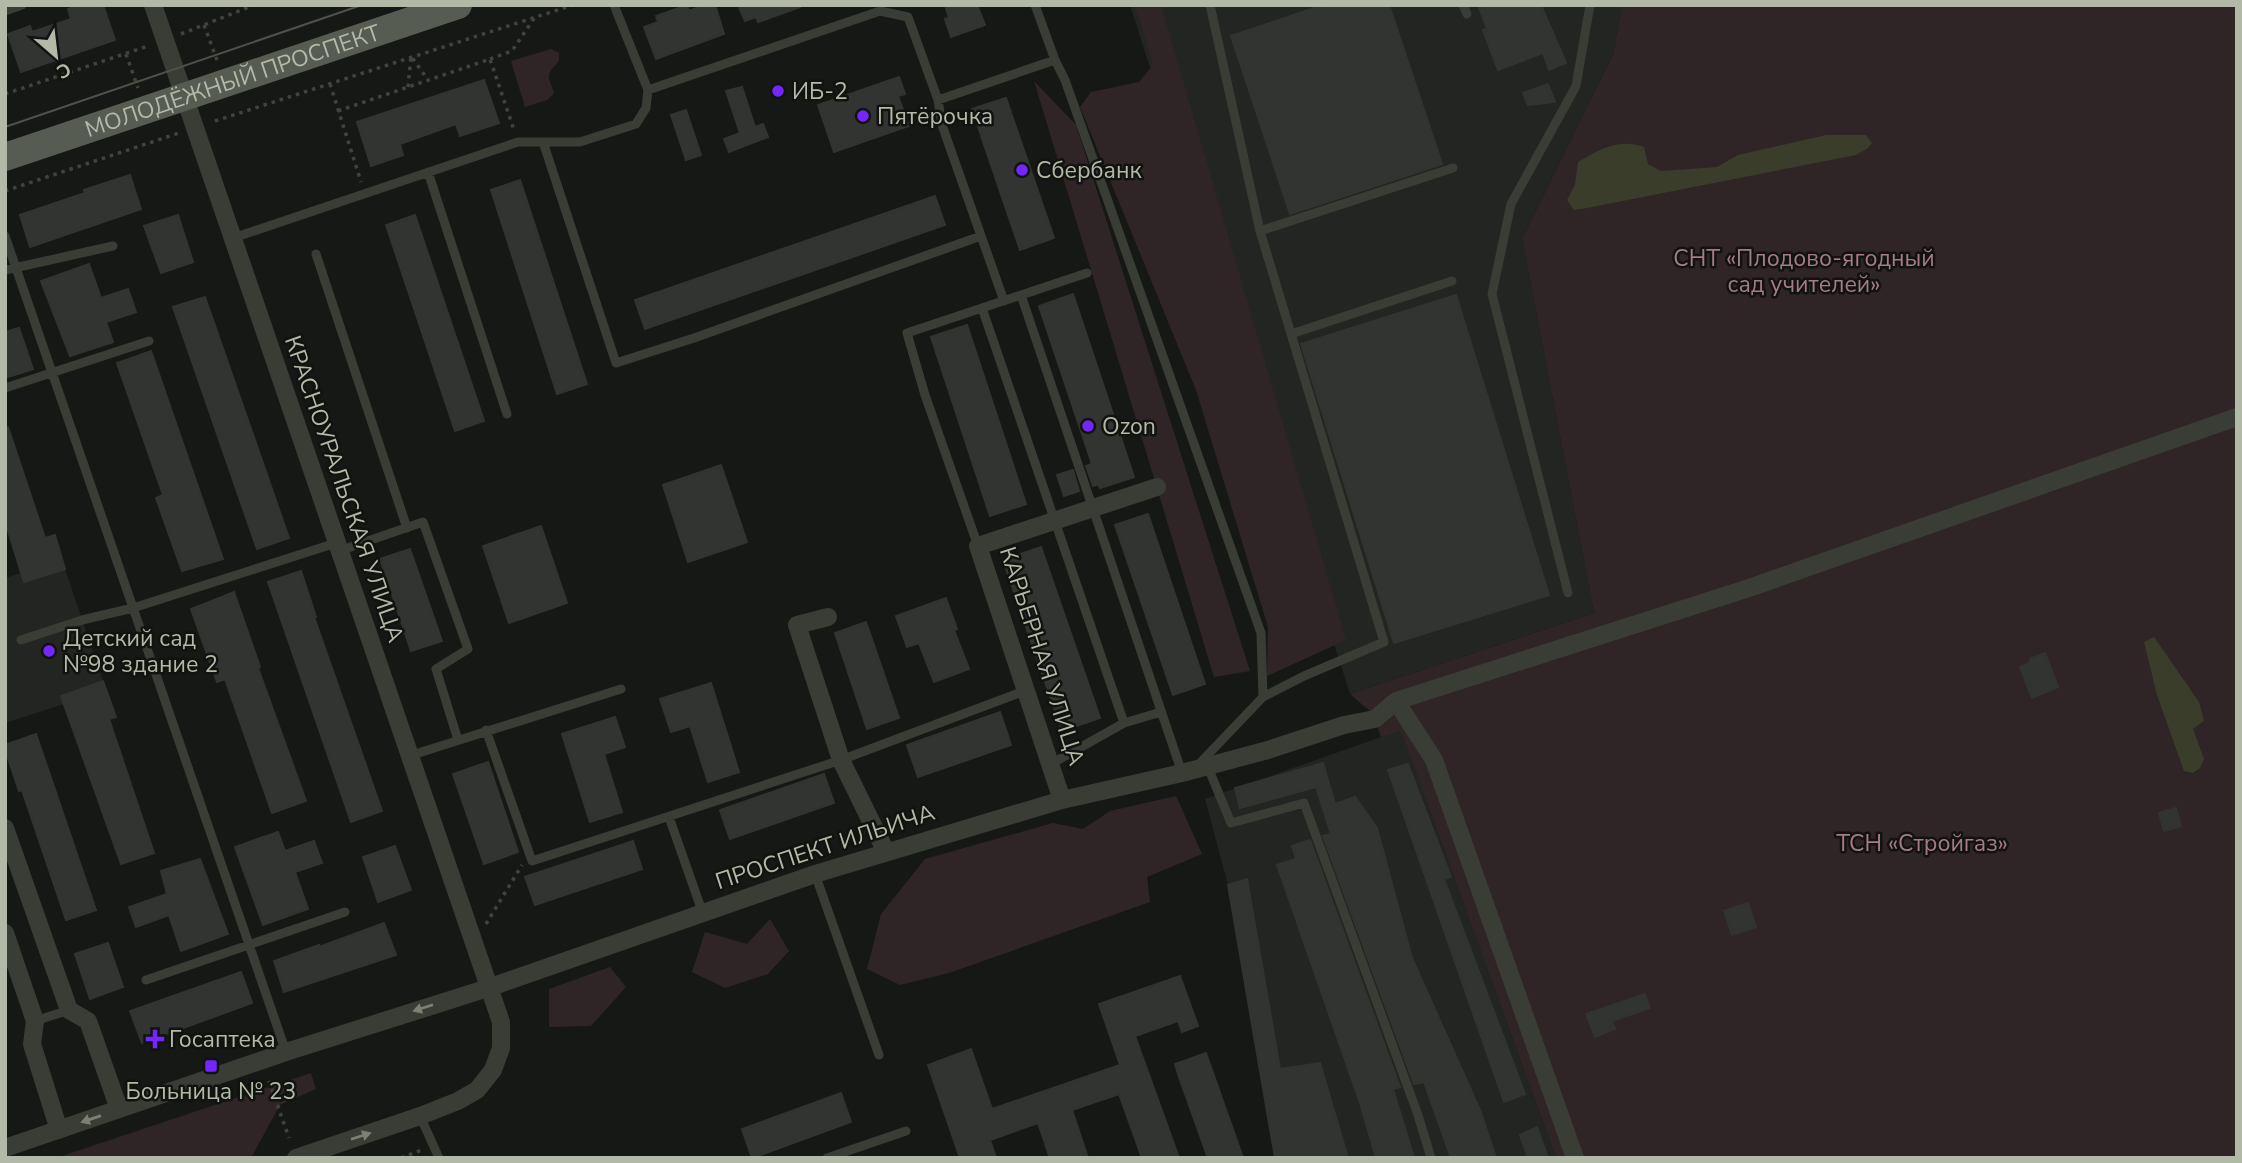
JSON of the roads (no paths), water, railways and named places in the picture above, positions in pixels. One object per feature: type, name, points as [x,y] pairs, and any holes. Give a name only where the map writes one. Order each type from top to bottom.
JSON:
[{"type":"main road","name":"МОЛОДЁЖНЫЙ ПРОСПЕКТ","points":[[5,157],[458,5]]},
{"type":"street","name":"КРАСНОУРАЛЬСКАЯ УЛИЦА","points":[[153,5],[488,988]]},
{"type":"street","name":"ПРОСПЕКТ ИЛЬИЧА","points":[[5,1148],[286,1052],[488,988],[702,911],[815,874],[1062,800],[1268,750],[1344,725],[1375,719],[1396,701],[1749,588],[2237,417]]},
{"type":"street","name":"КАРЬЕРНАЯ УЛИЦА","points":[[1062,800],[978,546],[1157,487]]},
{"type":"street","points":[[828,617],[797,625],[841,760],[886,852]]},
{"type":"street","points":[[1396,701],[1434,760],[1575,1158]]},
{"type":"street","points":[[5,828],[68,1010],[88,1021],[118,1109]]},
{"type":"street","points":[[5,933],[35,1021],[32,1044],[59,1130]]},
{"type":"street","points":[[296,1158],[421,1116],[477,1090],[493,1070],[501,1048],[500,1023],[488,988]]},
{"type":"lane","points":[[5,11],[22,5]]},
{"type":"lane","points":[[233,239],[518,142],[580,142],[636,124],[646,108],[648,90],[614,5]]},
{"type":"lane","points":[[1035,5],[1069,93],[1261,633],[1263,697]]},
{"type":"lane","points":[[1194,769],[1263,697],[1304,676],[1384,642],[1260,231],[1210,5]]},
{"type":"lane","points":[[1568,593],[1492,294],[1511,204],[1576,86],[1590,5]]},
{"type":"lane","points":[[648,90],[880,11],[908,17],[938,100],[942,124],[1003,301]]},
{"type":"lane","points":[[938,100],[1055,60]]},
{"type":"lane","points":[[543,142],[616,363],[981,236]]},
{"type":"lane","points":[[1260,231],[1453,168]]},
{"type":"lane","points":[[428,172],[507,414]]},
{"type":"lane","points":[[5,236],[286,1052]]},
{"type":"lane","points":[[5,271],[113,246]]},
{"type":"lane","points":[[316,254],[407,528]]},
{"type":"lane","points":[[978,546],[925,395],[907,333],[1087,273]]},
{"type":"lane","points":[[1291,334],[1452,281]]},
{"type":"lane","points":[[1021,295],[1161,712],[1194,769],[1231,823],[1304,803],[1419,1115],[1431,1158]]},
{"type":"lane","points":[[982,308],[1053,522],[1124,723]]},
{"type":"lane","points":[[5,388],[149,341]]},
{"type":"lane","points":[[21,640],[423,522],[468,649],[436,669],[458,740]]},
{"type":"lane","points":[[409,756],[621,689]]},
{"type":"lane","points":[[486,730],[532,861],[841,760],[1027,690]]},
{"type":"lane","points":[[1051,764],[1124,723],[1161,712]]},
{"type":"lane","points":[[669,817],[702,911]]},
{"type":"lane","points":[[815,874],[879,1055]]},
{"type":"lane","points":[[146,979],[345,912]]},
{"type":"lane","points":[[35,1021],[68,1010]]},
{"type":"lane","points":[[421,1116],[439,1158]]},
{"type":"lane","points":[[827,1158],[906,1131]]},
{"type":"tram line","points":[[5,127],[362,5]]},
{"type":"place","name":"ИБ-2","points":[[778,91]]},
{"type":"place","name":"Пятёрочка","points":[[863,116]]},
{"type":"place","name":"Сбербанк","points":[[1022,170]]},
{"type":"place","name":"Ozon","points":[[1088,426]]},
{"type":"place","name":"Детский сад №98 здание 2","points":[[49,651]]},
{"type":"place","name":"Госаптека","points":[[155,1039]]},
{"type":"place","name":"Больница № 23","points":[[211,1066]]},
{"type":"park label","name":"СНТ «Плодово-ягодный сад учителей»","points":[[1804,271]]},
{"type":"park label","name":"ТСН «Стройгаз»","points":[[1922,843]]}]
